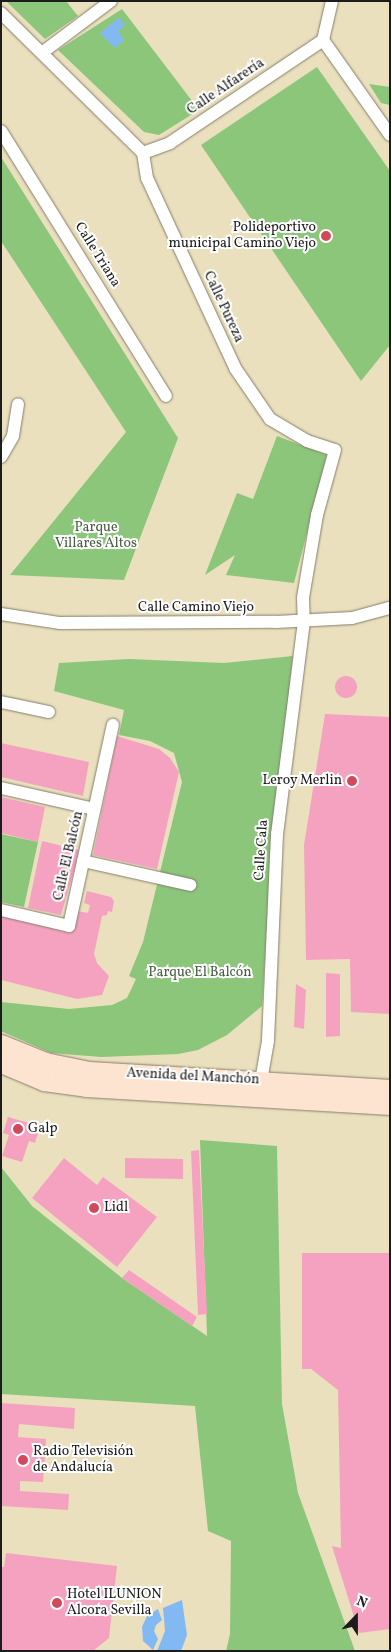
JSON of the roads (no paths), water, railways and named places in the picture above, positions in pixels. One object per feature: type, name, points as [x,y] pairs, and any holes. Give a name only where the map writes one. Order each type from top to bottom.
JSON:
[{"type":"main road","name":"Avenida del Manchón","points":[[1,1044],[45,1062],[89,1071],[390,1089]]},
{"type":"main road","name":"Avenida del Manchón","points":[[1,1063],[44,1081],[86,1087],[390,1106]]},
{"type":"street","points":[[43,52],[111,1]]},
{"type":"street","points":[[332,1],[324,40],[390,135]]},
{"type":"street","points":[[1,13],[43,52],[143,153]]},
{"type":"street","name":"Calle Alfarería","points":[[143,153],[170,144],[324,40]]},
{"type":"street","points":[[375,116],[390,114]]},
{"type":"street","name":"Calle Triana","points":[[1,130],[166,396]]},
{"type":"street","name":"Calle Pureza","points":[[143,153],[147,178],[235,368],[270,419],[307,440],[334,450]]},
{"type":"street","points":[[1,457],[13,436],[18,404]]},
{"type":"street","name":"Calle Cala","points":[[261,1081],[268,1041],[277,834],[304,621],[303,598],[317,515],[334,450]]},
{"type":"street","name":"Calle Camino Viejo","points":[[1,614],[60,623],[304,621],[352,618],[390,608]]},
{"type":"street","points":[[1,702],[49,712]]},
{"type":"street","name":"Calle El Balcón","points":[[1,910],[68,926],[113,725]]},
{"type":"street","points":[[1,788],[94,809]]},
{"type":"street","points":[[83,861],[190,885]]},
{"type":"water","points":[[119,18],[125,25],[118,31],[124,40],[115,48],[100,33]]},
{"type":"water","points":[[182,1600],[187,1635],[181,1651],[157,1651],[165,1631],[163,1608]]},
{"type":"water","points":[[158,1609],[162,1620],[156,1625],[154,1631],[158,1639],[153,1650],[143,1641],[142,1627],[147,1616]]},
{"type":"place","name":"Polideportivo municipal Camino Viejo","points":[[326,236]]},
{"type":"place","name":"Leroy Merlin","points":[[352,781]]},
{"type":"place","name":"Galp","points":[[18,1129]]},
{"type":"place","name":"Lidl","points":[[94,1208]]},
{"type":"place","name":"Radio Televisión de Andalucía","points":[[23,1460]]},
{"type":"place","name":"Hotel ILUNION Alcora Sevilla","points":[[57,1603]]},
{"type":"park label","name":"Parque Villares Altos","points":[[96,536]]},
{"type":"park label","name":"Parque El Balcón","points":[[200,973]]}]
